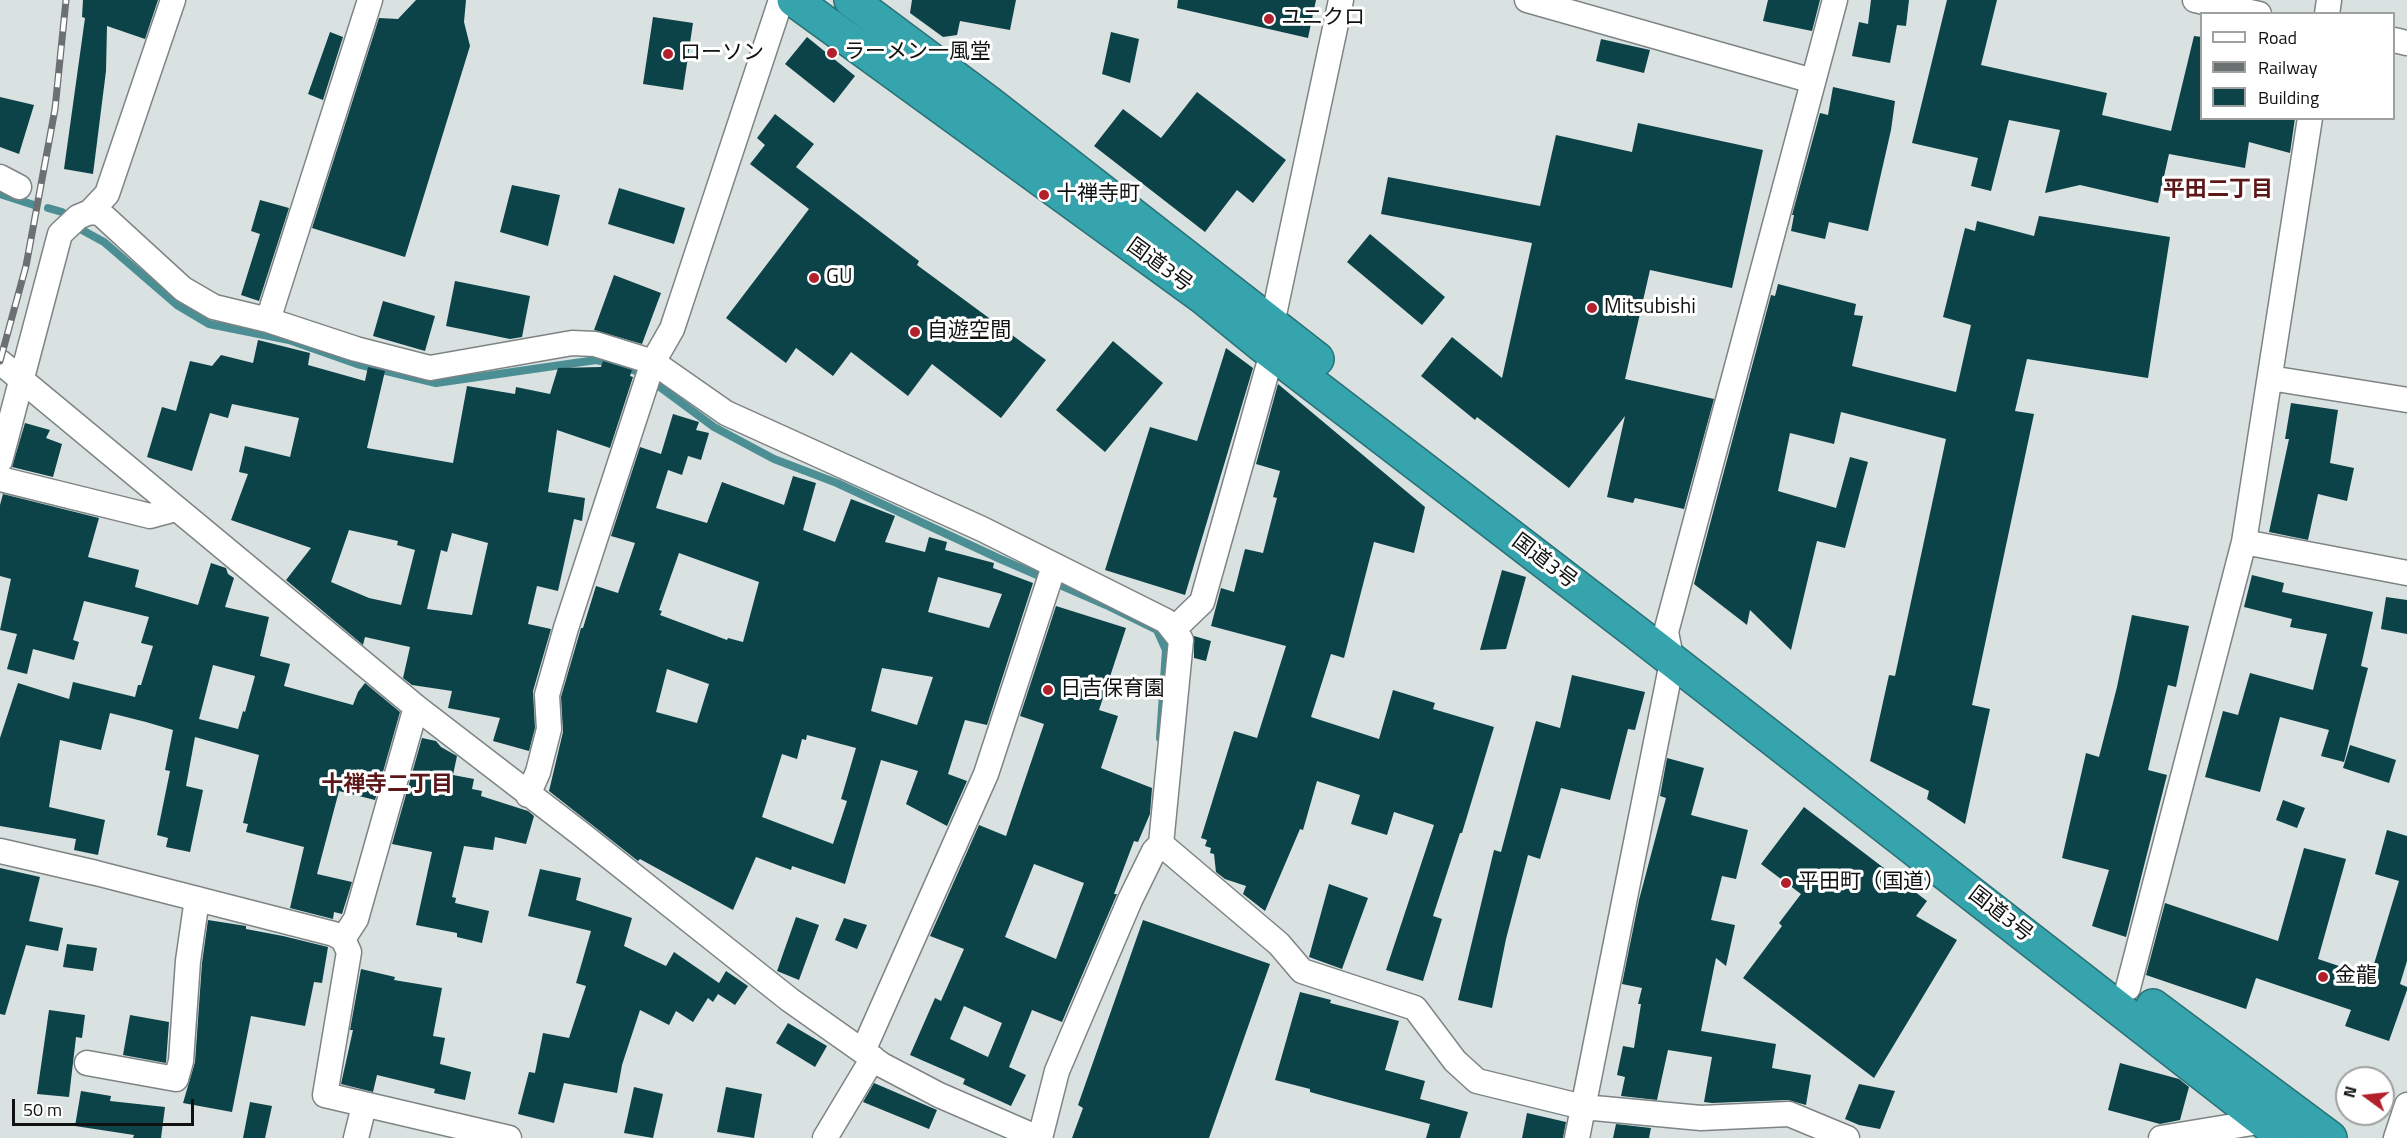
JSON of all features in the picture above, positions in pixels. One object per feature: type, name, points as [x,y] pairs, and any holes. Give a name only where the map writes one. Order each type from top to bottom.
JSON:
[{"type":"highway","name":"国道3号","points":[[794,0],[1204,298],[1272,338]]},
{"type":"highway","name":"国道3号","points":[[850,0],[989,103],[1272,338],[2278,1121],[2330,1138]]},
{"type":"highway","name":"国道3号","points":[[1669,647],[2128,988],[2278,1121]]},
{"type":"street","points":[[0,461],[60,234],[107,194],[173,0]]},
{"type":"street","points":[[268,320],[370,0]]},
{"type":"street","points":[[528,795],[538,772],[549,729],[547,695],[566,628],[653,362],[672,329],[781,0]]},
{"type":"street","points":[[1173,630],[1202,602],[1272,338],[1341,0]]},
{"type":"street","points":[[1527,0],[1813,81]]},
{"type":"street","points":[[1577,1138],[1669,647],[1835,0]]},
{"type":"street","points":[[2195,0],[2250,12]]},
{"type":"street","points":[[2128,988],[2244,543],[2310,120]]},
{"type":"street","points":[[0,362],[416,707],[790,1000],[868,1055],[939,1095],[1039,1138],[1057,1071],[1130,900],[1154,851],[1161,844],[1181,640],[1166,621],[971,525],[726,413],[653,362],[595,344],[572,343],[430,368],[356,349],[268,320],[214,307],[183,289],[100,213],[84,215]]},
{"type":"street","points":[[2270,378],[2407,400]]},
{"type":"street","points":[[0,480],[150,516],[176,509]]},
{"type":"street","points":[[2244,543],[2407,573]]},
{"type":"street","points":[[825,1138],[868,1055],[986,774],[1054,566]]},
{"type":"street","points":[[343,939],[356,919],[416,707]]},
{"type":"street","points":[[1161,844],[1279,944],[1302,971],[1415,1008],[1455,1061],[1477,1081],[1583,1107],[1701,1118],[1789,1114],[1847,1138]]},
{"type":"street","points":[[0,851],[334,934],[343,939],[349,952],[325,1095],[364,1106],[509,1138]]},
{"type":"street","points":[[87,1063],[176,1079],[181,1061],[188,961],[197,899]]},
{"type":"street","points":[[2396,1138],[2407,1105]]},
{"type":"street","points":[[356,1138],[364,1106]]},
{"type":"street","points":[[2161,1138],[2278,1121]]},
{"type":"building","points":[[83,0],[158,0],[145,39],[107,26],[106,71],[93,174],[64,169],[85,18],[82,17]]},
{"type":"building","points":[[416,0],[466,0],[464,22],[470,46],[405,257],[312,228],[379,18],[398,19]]},
{"type":"building","points":[[912,0],[1016,0],[1010,30],[960,21],[957,35],[943,37],[910,13]]},
{"type":"building","name":"ユニクロ","points":[[1178,0],[1316,0],[1308,38],[1177,8]]},
{"type":"building","points":[[1768,0],[1820,0],[1812,31],[1763,21]]},
{"type":"building","points":[[1871,0],[1909,0],[1906,26],[1897,25],[1890,63],[1852,56],[1859,22],[1868,24]]},
{"type":"building","points":[[1947,0],[1997,0],[1981,65],[2107,93],[2102,115],[2171,131],[2194,36],[2200,37],[2200,120],[2295,120],[2290,153],[2249,142],[2245,168],[2169,154],[2158,203],[2080,185],[2045,193],[2060,130],[2009,120],[1991,191],[1971,186],[1978,158],[1912,143]]},
{"type":"building","name":"ローソン","points":[[653,17],[693,23],[683,90],[643,84]]},
{"type":"building","points":[[330,32],[343,37],[323,100],[308,94]]},
{"type":"building","points":[[1111,32],[1139,39],[1130,83],[1102,74]]},
{"type":"building","points":[[807,37],[855,76],[834,103],[785,64]]},
{"type":"building","points":[[1601,39],[1650,50],[1644,73],[1596,61]]},
{"type":"building","points":[[1833,87],[1895,101],[1891,130],[1868,231],[1829,222],[1825,239],[1791,231],[1794,215],[1792,215],[1820,113],[1828,115]]},
{"type":"building","points":[[1197,92],[1286,160],[1253,203],[1237,190],[1205,232],[1094,146],[1123,109],[1161,138]]},
{"type":"building","points":[[0,97],[34,105],[19,154],[0,147]]},
{"type":"building","points":[[775,114],[814,144],[796,167],[919,261],[917,265],[1046,360],[1001,418],[932,364],[908,396],[851,352],[833,376],[796,348],[786,363],[726,318],[809,209],[750,164],[765,145],[757,138]]},
{"type":"building","points":[[1638,123],[1763,150],[1732,288],[1650,270],[1625,379],[1714,399],[1684,509],[1635,498],[1633,503],[1607,497],[1625,416],[1569,488],[1477,417],[1475,420],[1421,376],[1452,337],[1502,378],[1532,243],[1381,214],[1388,177],[1540,206],[1556,135],[1632,152]]},
{"type":"building","points":[[512,185],[560,195],[548,246],[500,232]]},
{"type":"building","points":[[619,188],[685,208],[674,244],[608,224]]},
{"type":"building","points":[[260,200],[289,208],[259,301],[241,295],[260,234],[251,231]]},
{"type":"building","points":[[2039,216],[2170,237],[2148,378],[2027,359],[2015,411],[2034,414],[1972,705],[1990,709],[1965,824],[1927,799],[1929,791],[1870,761],[1889,675],[1895,676],[1946,439],[1841,412],[1834,444],[1790,433],[1778,491],[1836,508],[1850,457],[1868,462],[1845,548],[1817,541],[1791,650],[1750,610],[1747,625],[1694,584],[1771,295],[1775,296],[1778,284],[1856,304],[1854,315],[1863,316],[1852,366],[1956,392],[1971,325],[1943,317],[1965,228],[1975,231],[1977,221],[2034,236]]},
{"type":"building","points":[[1370,234],[1445,297],[1422,325],[1347,262]]},
{"type":"building","points":[[614,275],[661,293],[642,344],[594,330]]},
{"type":"building","points":[[455,281],[530,296],[522,337],[510,339],[446,326]]},
{"type":"building","points":[[383,301],[435,316],[425,351],[373,336]]},
{"type":"building","points":[[258,340],[310,353],[308,365],[365,381],[368,367],[385,371],[367,448],[453,463],[467,386],[515,394],[516,387],[550,394],[558,368],[601,367],[603,361],[632,370],[630,376],[633,377],[610,448],[557,430],[548,492],[585,498],[582,521],[574,519],[558,591],[537,586],[528,624],[551,629],[533,691],[535,728],[529,751],[493,741],[500,718],[448,708],[452,691],[412,685],[403,678],[410,647],[365,637],[363,645],[286,580],[311,548],[231,520],[248,474],[239,472],[245,446],[290,457],[299,418],[232,404],[228,418],[210,413],[192,471],[147,457],[162,407],[176,411],[190,361],[212,366],[221,355],[253,363]],"holes":[[[349,530],[398,541],[397,545],[415,550],[401,605],[369,598],[331,582]],[[452,533],[488,543],[472,615],[427,609],[441,550],[447,552]]]},
{"type":"building","points":[[1113,341],[1163,383],[1105,452],[1056,410]]},
{"type":"building","points":[[1226,348],[1253,368],[1185,595],[1105,570],[1150,427],[1197,441]]},
{"type":"building","points":[[1278,384],[1425,507],[1414,553],[1374,542],[1344,658],[1331,654],[1311,717],[1379,739],[1393,690],[1435,703],[1433,709],[1494,727],[1462,833],[1460,833],[1433,916],[1442,919],[1423,981],[1386,970],[1434,825],[1394,812],[1387,835],[1351,824],[1360,795],[1317,781],[1303,830],[1300,829],[1265,911],[1243,894],[1246,886],[1225,879],[1216,872],[1214,854],[1210,853],[1211,848],[1205,846],[1207,840],[1201,838],[1234,731],[1257,738],[1286,646],[1211,626],[1221,588],[1234,592],[1245,549],[1263,553],[1277,498],[1273,497],[1280,471],[1256,464]]},
{"type":"building","points":[[2291,403],[2338,410],[2330,463],[2354,468],[2347,501],[2318,494],[2308,540],[2269,532],[2289,439],[2285,439]]},
{"type":"building","points":[[673,414],[699,422],[696,430],[709,433],[701,460],[688,456],[682,475],[668,470],[656,508],[707,523],[722,482],[784,505],[793,476],[816,483],[803,530],[835,542],[851,499],[895,516],[885,542],[925,552],[929,537],[947,542],[945,550],[994,563],[993,568],[1033,583],[987,725],[965,720],[948,774],[967,781],[947,826],[906,804],[918,771],[881,760],[845,884],[792,866],[791,870],[756,857],[733,910],[640,859],[638,861],[549,791],[563,732],[561,697],[581,628],[583,628],[596,586],[618,593],[635,543],[611,536],[640,447],[661,454]],"holes":[[[679,553],[759,582],[743,642],[728,638],[727,640],[660,615],[662,611],[659,610]],[[938,577],[1002,594],[989,628],[928,612]],[[882,668],[933,677],[917,725],[871,711]],[[667,669],[709,684],[697,723],[656,712]],[[807,735],[856,748],[841,799],[847,801],[833,844],[762,817],[782,754],[797,759],[802,739],[806,740]]]},
{"type":"building","points":[[25,423],[50,430],[46,438],[62,444],[53,477],[12,467]]},
{"type":"building","points":[[3,494],[99,518],[88,557],[139,570],[135,587],[198,605],[211,563],[226,568],[228,574],[234,578],[225,607],[269,617],[260,656],[290,664],[284,686],[353,705],[358,692],[365,683],[400,712],[375,800],[339,791],[317,874],[352,882],[342,914],[334,912],[333,919],[290,908],[304,847],[246,832],[248,824],[243,823],[259,755],[195,737],[186,786],[203,790],[190,852],[166,847],[168,838],[157,835],[170,771],[165,770],[173,730],[146,722],[110,713],[101,750],[60,740],[49,807],[105,820],[98,855],[74,850],[76,839],[0,826],[0,738],[18,683],[69,699],[73,682],[135,697],[153,646],[141,643],[149,617],[84,601],[73,640],[79,642],[74,660],[33,649],[27,674],[7,669],[17,634],[0,630],[11,579],[0,576],[0,505]],"holes":[[[213,665],[255,676],[238,729],[199,719]]]},
{"type":"building","points":[[1502,570],[1526,577],[1506,649],[1480,650]]},
{"type":"building","points":[[2252,575],[2284,583],[2282,592],[2373,612],[2361,666],[2368,668],[2344,762],[2321,756],[2329,730],[2280,717],[2260,792],[2205,777],[2223,711],[2238,715],[2250,673],[2313,690],[2327,634],[2290,627],[2292,619],[2244,607]]},
{"type":"building","points":[[2386,597],[2407,600],[2407,634],[2381,629]]},
{"type":"building","points":[[1056,606],[1126,628],[1099,710],[1118,716],[1101,768],[1152,788],[1150,814],[1138,842],[1134,841],[1114,894],[1117,894],[1062,1022],[1032,1010],[1009,1067],[1026,1075],[1011,1106],[963,1084],[965,1079],[910,1055],[935,998],[941,1001],[964,949],[930,936],[979,825],[1006,836],[1044,724],[1020,716]],"holes":[[[1034,864],[1084,883],[1056,959],[1005,937]],[[964,1006],[1002,1023],[988,1057],[950,1039]]]},
{"type":"building","points":[[2132,615],[2189,626],[2176,687],[2168,685],[2148,770],[2167,775],[2126,937],[2092,926],[2109,870],[2062,858],[2086,753],[2099,757]]},
{"type":"building","points":[[1194,636],[1211,641],[1206,661],[1194,658]]},
{"type":"building","points":[[1572,675],[1645,692],[1635,730],[1628,729],[1610,800],[1561,788],[1540,859],[1528,855],[1506,939],[1492,1008],[1458,1000],[1494,850],[1501,852],[1536,721],[1560,728]]},
{"type":"building","points":[[422,738],[436,741],[441,747],[457,756],[453,775],[474,779],[472,789],[482,791],[481,796],[528,811],[534,816],[526,844],[495,837],[493,850],[464,846],[452,897],[456,898],[455,903],[489,911],[482,943],[457,937],[457,933],[416,925],[432,852],[392,844]]},
{"type":"building","points":[[2350,745],[2396,760],[2389,783],[2343,768]]},
{"type":"building","points":[[1667,758],[1704,768],[1691,815],[1748,830],[1736,879],[1722,876],[1711,920],[1735,925],[1726,966],[1716,958],[1701,1031],[1776,1044],[1772,1068],[1811,1075],[1806,1105],[1788,1100],[1704,1102],[1712,1057],[1668,1050],[1657,1100],[1621,1096],[1625,1077],[1617,1075],[1623,1046],[1634,1048],[1641,1004],[1638,1004],[1642,988],[1622,984],[1639,900],[1666,798],[1660,796]]},
{"type":"building","points":[[2283,800],[2305,808],[2297,828],[2276,820]]},
{"type":"building","points":[[1804,807],[1927,901],[1916,916],[1957,940],[1874,1078],[1743,978],[1782,926],[1779,923],[1801,894],[1761,864]]},
{"type":"building","points":[[2387,830],[2407,836],[2407,961],[2400,984],[2407,987],[2407,990],[2389,1041],[2345,1026],[2351,1010],[2256,978],[2246,1009],[2146,975],[2165,903],[2278,941],[2304,848],[2346,859],[2318,959],[2363,974],[2364,972],[2371,974],[2399,881],[2375,874]]},
{"type":"building","points":[[0,868],[40,877],[29,921],[63,928],[58,951],[26,945],[5,1015],[0,1014]]},
{"type":"building","points":[[540,869],[581,878],[576,900],[632,918],[624,946],[666,966],[674,952],[719,983],[726,971],[748,986],[735,1005],[718,994],[713,1002],[708,998],[693,1022],[676,1011],[669,1025],[640,1010],[622,1065],[617,1093],[564,1083],[554,1123],[518,1114],[529,1072],[535,1073],[543,1033],[569,1038],[586,986],[576,983],[591,931],[528,916]]},
{"type":"building","points":[[1329,884],[1368,898],[1342,969],[1309,957]]},
{"type":"building","points":[[796,917],[819,925],[799,980],[777,971]]},
{"type":"building","points":[[844,918],[867,925],[857,949],[835,940]]},
{"type":"building","points":[[208,920],[246,926],[246,929],[328,947],[322,983],[314,982],[305,1026],[251,1016],[232,1112],[183,1103],[195,1062],[202,963]]},
{"type":"building","points":[[1143,920],[1270,964],[1209,1138],[1072,1138],[1083,1108],[1078,1105]]},
{"type":"building","points":[[67,944],[97,948],[93,971],[63,967]]},
{"type":"building","points":[[361,969],[395,977],[394,980],[442,988],[433,1036],[445,1038],[440,1064],[471,1072],[465,1100],[434,1093],[435,1089],[377,1075],[373,1092],[341,1084],[353,1030],[350,1030]]},
{"type":"building","points":[[1300,992],[1331,1000],[1330,1003],[1399,1021],[1385,1070],[1425,1081],[1420,1099],[1468,1112],[1460,1138],[1426,1138],[1430,1124],[1310,1092],[1310,1089],[1275,1080]]},
{"type":"building","points":[[49,1010],[85,1015],[82,1038],[76,1037],[69,1097],[37,1094]]},
{"type":"building","points":[[130,1015],[169,1022],[166,1063],[123,1055]]},
{"type":"building","points":[[788,1023],[827,1046],[815,1067],[776,1043]]},
{"type":"building","points":[[2120,1063],[2179,1079],[2189,1087],[2180,1120],[2160,1124],[2108,1110]]},
{"type":"building","points":[[874,1083],[937,1110],[929,1129],[863,1102]]},
{"type":"building","points":[[1859,1084],[1895,1091],[1880,1129],[1859,1125],[1845,1119]]},
{"type":"building","points":[[634,1087],[663,1094],[653,1138],[624,1133]]},
{"type":"building","points":[[726,1087],[762,1094],[754,1138],[717,1132]]},
{"type":"building","points":[[81,1091],[111,1096],[110,1101],[165,1107],[161,1138],[133,1138],[134,1135],[75,1126]]},
{"type":"building","points":[[250,1102],[272,1106],[265,1138],[243,1138]]},
{"type":"building","points":[[1527,1113],[1566,1122],[1563,1138],[1522,1138]]},
{"type":"building","points":[[1616,1124],[1651,1128],[1649,1138],[1613,1138]]},
{"type":"waterway","points":[[0,194],[34,205]]},
{"type":"waterway","points":[[48,208],[62,212],[82,230],[104,242],[177,305],[209,324],[289,340],[357,364],[436,383],[596,360],[620,365],[641,373],[714,427],[774,459],[837,483],[1157,630],[1166,650],[1160,738]]},
{"type":"railway","points":[[0,361],[26,266],[55,109],[66,0]]},
{"type":"place","name":"ユニクロ","points":[[1269,19]]},
{"type":"place","name":"ラーメン一風堂","points":[[832,53]]},
{"type":"place","name":"ローソン","points":[[668,54]]},
{"type":"place","name":"十禅寺町","points":[[1044,195]]},
{"type":"place","name":"GU","points":[[814,278]]},
{"type":"place","name":"Mitsubishi","points":[[1592,308]]},
{"type":"place","name":"自遊空間","points":[[915,332]]},
{"type":"place","name":"日吉保育園","points":[[1048,690]]},
{"type":"place","name":"平田町（国道）","points":[[1786,883]]},
{"type":"place","name":"金龍","points":[[2323,977]]},
{"type":"district","name":"平田二丁目","points":[[2218,191]]},
{"type":"district","name":"十禅寺二丁目","points":[[387,786]]}]
